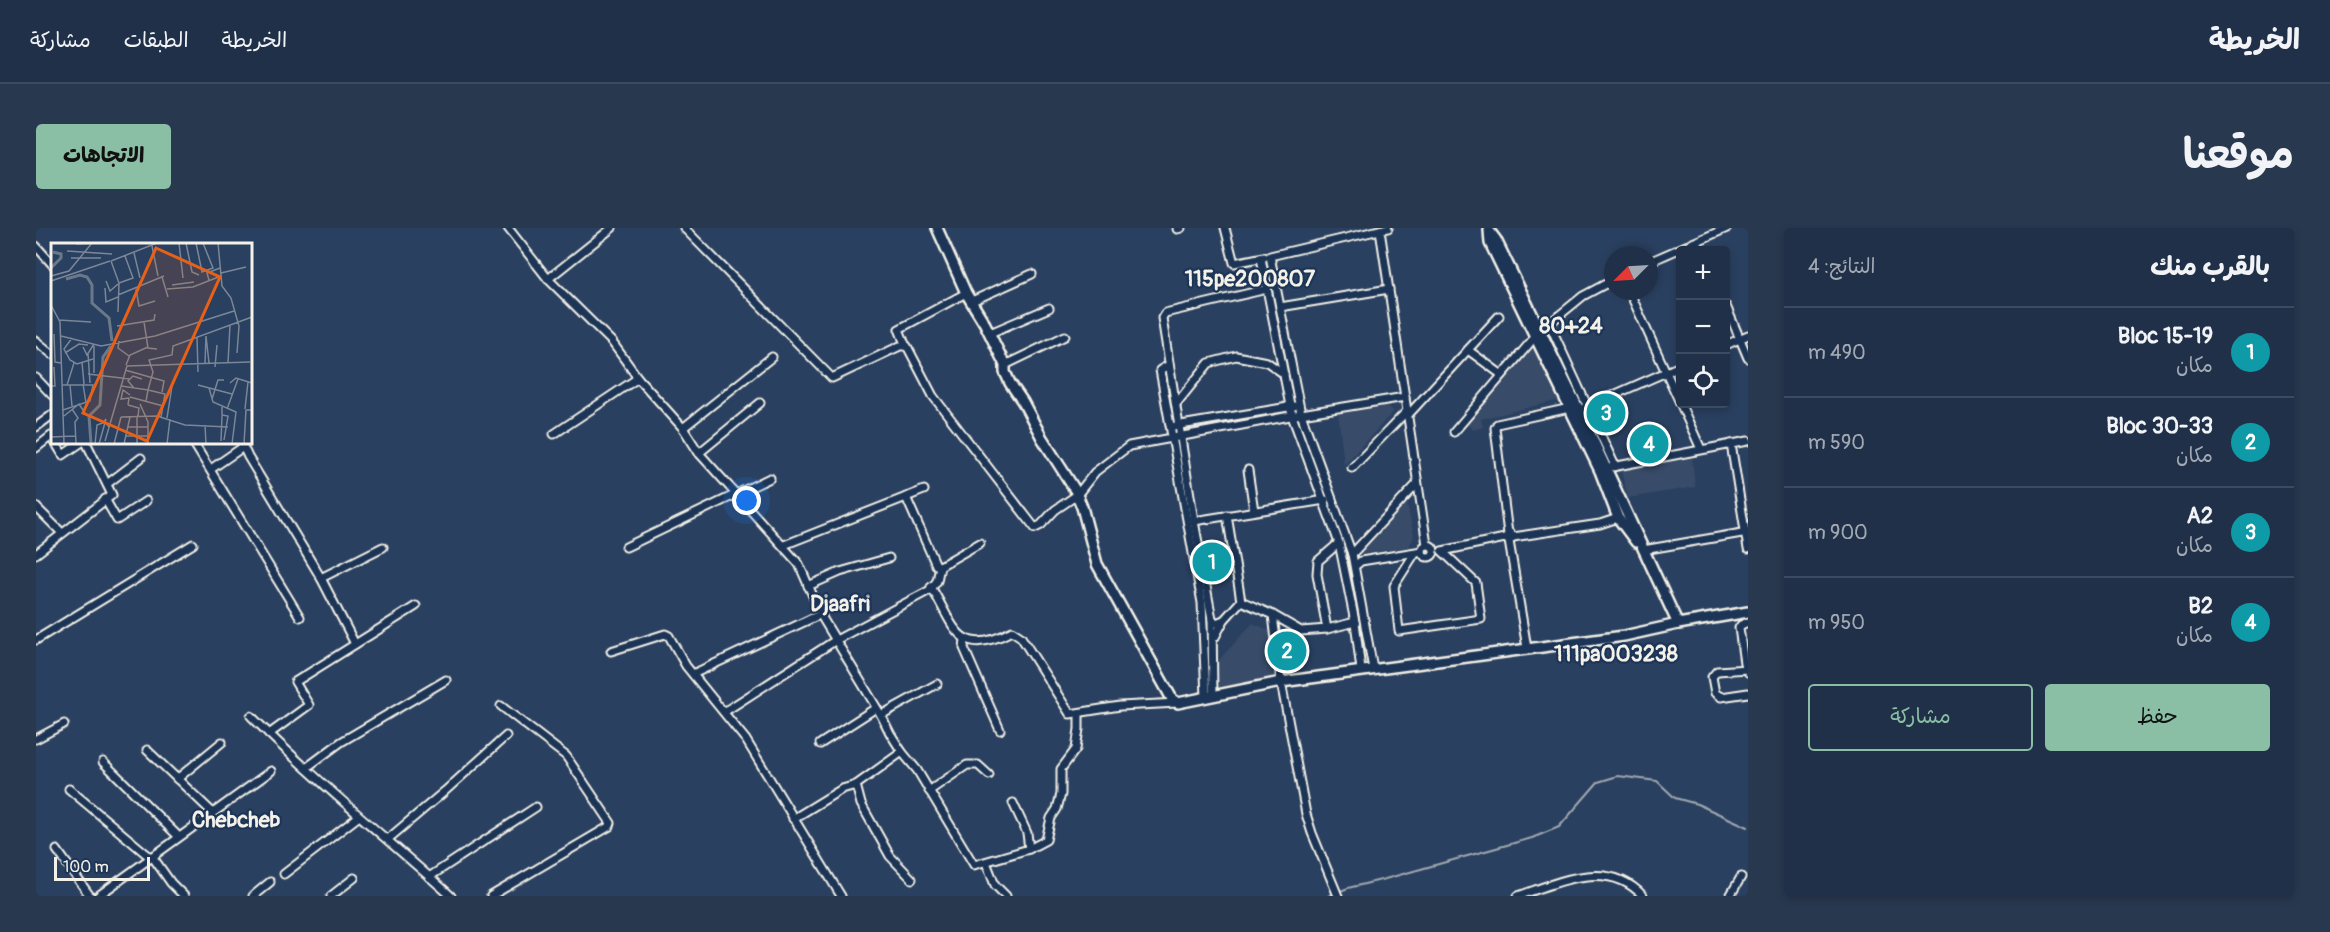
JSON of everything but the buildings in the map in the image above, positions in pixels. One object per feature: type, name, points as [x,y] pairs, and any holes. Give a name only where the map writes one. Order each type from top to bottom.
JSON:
[{"type":"street","points":[[508,228],[548,279],[612,342],[638,378],[683,428],[699,453],[799,564],[821,614],[836,640],[902,752],[917,770],[974,865],[1029,849],[1046,840],[1051,818],[1061,794],[1061,769],[1076,749],[1079,713]]},
{"type":"street","points":[[548,279],[612,228]]},
{"type":"street","points":[[684,228],[832,378],[904,344]]},
{"type":"street","points":[[937,228],[969,297],[990,333],[1005,365],[1005,372],[1010,383],[1077,495],[1097,564],[1172,699],[1178,703]]},
{"type":"street","points":[[1225,228],[1234,263],[1384,229],[1389,289],[1417,484],[1422,550],[1425,556],[1434,555],[1438,551],[1509,537],[1600,524],[1623,517]]},
{"type":"street","points":[[1658,258],[1727,228]]},
{"type":"street","points":[[1489,230],[1497,240],[1537,334],[1579,408],[1607,468],[1623,517],[1641,542],[1642,549],[1678,624]]},
{"type":"street","points":[[1696,241],[1698,246]]},
{"type":"street","points":[[36,246],[51,263]]},
{"type":"street","points":[[1270,256],[1301,414],[1352,554],[1373,669]]},
{"type":"street","points":[[1261,258],[1292,416],[1339,543],[1355,622],[1361,670]]},
{"type":"street","points":[[1032,274],[969,297],[899,329],[904,344],[933,396],[1033,527],[1041,525],[1054,510],[1077,495],[1095,472],[1129,446],[1405,397]]},
{"type":"street","points":[[1454,432],[1537,334],[1583,296],[1604,285]]},
{"type":"street","points":[[1213,654],[1212,619],[1162,318],[1165,313],[1267,289]]},
{"type":"street","points":[[1280,306],[1389,289]]},
{"type":"street","points":[[1633,300],[1701,449]]},
{"type":"street","points":[[990,333],[1049,308]]},
{"type":"street","points":[[1352,468],[1500,316]]},
{"type":"street","points":[[1730,317],[1748,358]]},
{"type":"street","points":[[1549,323],[1579,408]]},
{"type":"street","points":[[1730,343],[1748,335]]},
{"type":"street","points":[[1005,365],[1065,336]]},
{"type":"street","points":[[36,341],[51,353]]},
{"type":"street","points":[[1468,350],[1502,375]]},
{"type":"street","points":[[1176,404],[1205,365],[1218,360],[1236,356],[1267,362],[1284,374]]},
{"type":"street","points":[[683,428],[772,357]]},
{"type":"street","points":[[1169,365],[1160,370],[1202,603],[1210,696]]},
{"type":"street","points":[[1527,648],[1509,537],[1495,428],[1497,424],[1579,408],[1676,368]]},
{"type":"street","points":[[36,378],[51,394]]},
{"type":"street","points":[[555,434],[638,378]]},
{"type":"street","points":[[699,453],[760,403]]},
{"type":"street","points":[[1170,427],[1299,405]]},
{"type":"street","points":[[36,428],[51,416]]},
{"type":"street","points":[[36,448],[51,436]]},
{"type":"street","points":[[1607,468],[1748,441]]},
{"type":"street","points":[[56,444],[63,455],[81,444]]},
{"type":"street","points":[[36,554],[112,495],[85,444]]},
{"type":"street","points":[[194,444],[300,617]]},
{"type":"street","points":[[1731,444],[1748,549]]},
{"type":"street","points":[[211,469],[242,445],[321,578],[355,644]]},
{"type":"street","points":[[107,484],[141,458]]},
{"type":"street","points":[[1248,470],[1254,511]]},
{"type":"street","points":[[626,547],[770,478]]},
{"type":"street","points":[[1352,554],[1417,484]]},
{"type":"street","points":[[784,546],[924,490]]},
{"type":"street","points":[[906,497],[936,565],[940,566]]},
{"type":"street","points":[[105,499],[117,520],[146,501]]},
{"type":"street","points":[[1194,521],[1331,499]]},
{"type":"street","points":[[36,507],[62,533]]},
{"type":"street","points":[[1227,515],[1241,601]]},
{"type":"street","points":[[1642,549],[1747,532]]},
{"type":"street","points":[[724,712],[836,640],[930,590],[937,581],[940,566],[980,543]]},
{"type":"street","points":[[1328,628],[1317,574],[1318,561],[1339,543]]},
{"type":"street","points":[[36,640],[193,544]]},
{"type":"street","points":[[321,578],[382,547]]},
{"type":"street","points":[[1355,566],[1360,561],[1433,547],[1476,583],[1481,619],[1399,631],[1394,586],[1422,550]]},
{"type":"street","points":[[808,586],[840,572],[889,558]]},
{"type":"street","points":[[931,587],[950,624],[965,639],[971,642],[994,640],[1012,631],[1016,633],[1032,652],[1068,712],[1079,713],[1120,706],[1178,703],[1281,682],[1635,634],[1748,612]]},
{"type":"street","points":[[1210,696],[1216,632],[1241,601]]},
{"type":"street","points":[[1241,601],[1273,615],[1300,631],[1355,622]]},
{"type":"street","points":[[269,734],[309,705],[295,682],[416,606]]},
{"type":"street","points":[[693,674],[821,614]]},
{"type":"street","points":[[1273,615],[1281,682],[1306,814],[1338,896]]},
{"type":"street","points":[[1212,619],[1216,623],[1224,620]]},
{"type":"street","points":[[1748,622],[1739,628],[1747,670],[1717,671],[1712,676],[1716,693],[1721,698],[1748,693]]},
{"type":"street","points":[[611,651],[665,634],[669,636],[693,674],[734,723],[769,775],[793,819],[841,896]]},
{"type":"street","points":[[965,639],[964,648],[1000,730]]},
{"type":"street","points":[[306,768],[340,741],[446,680]]},
{"type":"street","points":[[820,744],[879,711],[937,684]]},
{"type":"street","points":[[491,896],[610,826],[611,823],[566,756],[501,706]]},
{"type":"street","points":[[251,716],[358,817],[388,839],[451,896]]},
{"type":"street","points":[[36,739],[64,724]]},
{"type":"street","points":[[388,839],[445,792],[506,736]]},
{"type":"street","points":[[177,779],[222,742]]},
{"type":"street","points":[[147,750],[212,812]]},
{"type":"street","points":[[793,819],[842,789],[856,785],[902,752]]},
{"type":"street","points":[[103,762],[178,836]]},
{"type":"street","points":[[928,791],[966,765],[978,765],[989,775]]},
{"type":"street","points":[[98,896],[271,771]]},
{"type":"street","points":[[856,785],[861,804],[876,827],[890,856],[912,879]]},
{"type":"street","points":[[69,789],[151,856],[184,896]]},
{"type":"street","points":[[1013,803],[1027,833],[1029,849]]},
{"type":"street","points":[[429,877],[537,807]]},
{"type":"street","points":[[284,874],[358,817]]},
{"type":"street","points":[[57,850],[90,896]]},
{"type":"street","points":[[986,862],[995,885],[1006,896]]},
{"type":"street","points":[[1518,896],[1568,879],[1600,875],[1625,881],[1643,896]]},
{"type":"street","points":[[1730,896],[1741,877]]},
{"type":"street","points":[[331,896],[354,878]]},
{"type":"street","points":[[253,896],[270,882]]},
{"type":"shaded area","points":[[1532,345],[1560,400],[1481,419],[1483,427],[1473,430],[1466,423]]},
{"type":"shaded area","points":[[1384,405],[1394,411],[1344,465],[1338,411]]},
{"type":"shaded area","points":[[1692,458],[1695,487],[1628,498],[1621,471]]},
{"type":"shaded area","points":[[1406,499],[1414,536],[1409,547],[1361,554],[1358,550]]},
{"type":"shaded area","points":[[1253,623],[1270,631],[1277,677],[1217,691],[1217,662]]},
{"type":"waterway","points":[[1328,896],[1348,888],[1532,838],[1559,827],[1598,782],[1618,776],[1657,781],[1675,798],[1697,804],[1748,827]]},
{"type":"place","name":"A2","points":[[1606,413]]},
{"type":"place","name":"B2","points":[[1649,444]]},
{"type":"place","name":"Bloc 15-19","points":[[1212,562]]},
{"type":"place","name":"Bloc 30-33","points":[[1287,651]]},
{"type":"district","name":"115pe200807","points":[[1250,279]]},
{"type":"district","name":"80+24","points":[[1571,326]]},
{"type":"district","name":"Djaafri","points":[[840,604]]},
{"type":"district","name":"111pa003238","points":[[1616,654]]},
{"type":"district","name":"Chebcheb","points":[[236,820]]}]
